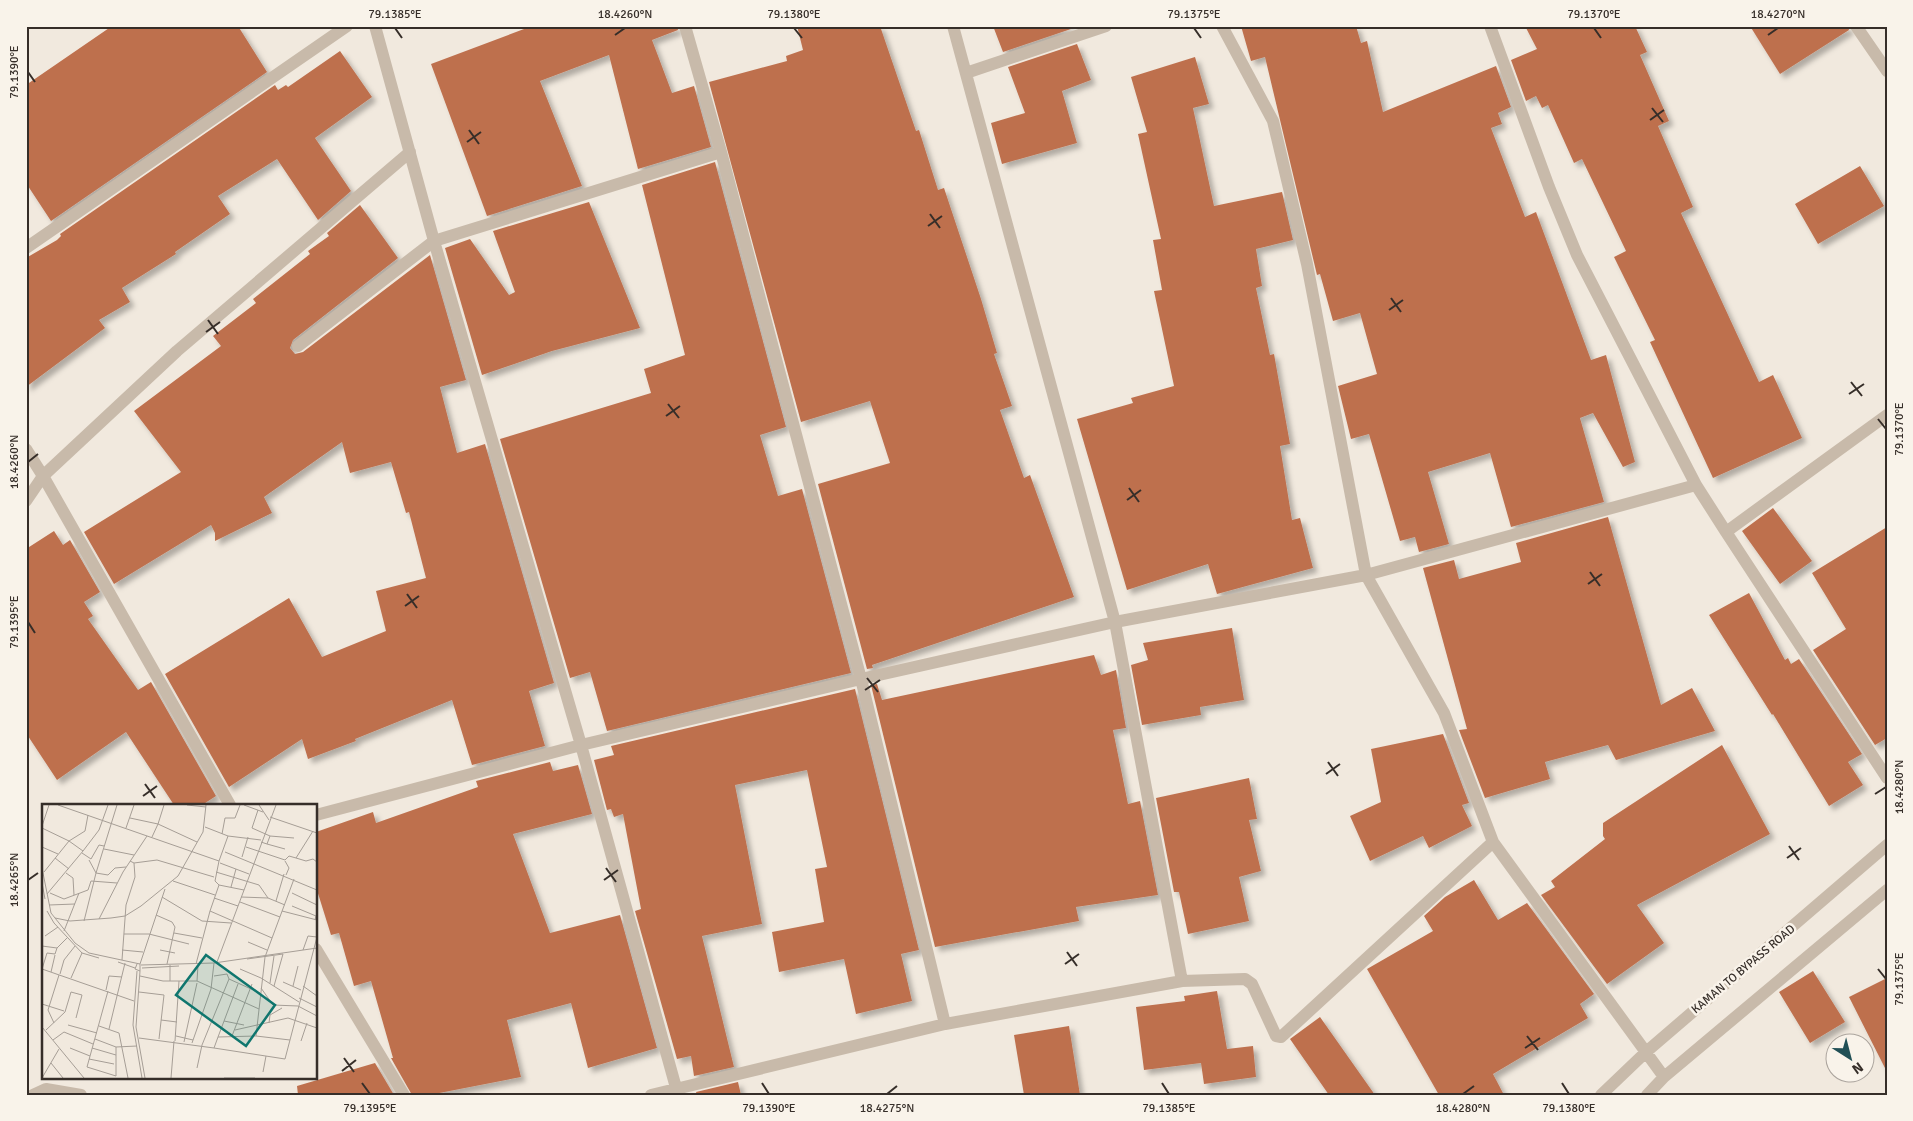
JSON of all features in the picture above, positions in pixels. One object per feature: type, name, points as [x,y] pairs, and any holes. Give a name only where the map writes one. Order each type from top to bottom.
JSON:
[{"type":"street","points":[[26,248],[347,26]]},
{"type":"street","points":[[375,26],[434,241],[581,745],[678,1092]]},
{"type":"street","points":[[685,26],[861,679],[945,1024]]},
{"type":"street","points":[[953,26],[1115,622],[1182,981]]},
{"type":"street","points":[[966,73],[1106,26]]},
{"type":"street","points":[[1222,26],[1273,122],[1307,264],[1366,575],[1444,713],[1493,842],[1664,1077]]},
{"type":"street","points":[[1490,26],[1549,187],[1577,255],[1696,485],[1887,778]]},
{"type":"street","points":[[1856,26],[1887,71]]},
{"type":"street","points":[[26,501],[44,476],[177,351],[410,152]]},
{"type":"street","points":[[298,346],[434,241],[720,152]]},
{"type":"street","points":[[1726,532],[1887,415]]},
{"type":"street","points":[[26,449],[44,476],[229,804]]},
{"type":"street","points":[[318,814],[581,745],[861,679],[1115,622],[1366,575],[1696,485]]},
{"type":"street","points":[[651,1095],[678,1092],[945,1024],[1182,981],[1245,980],[1252,984],[1276,1036],[1281,1038],[1493,842]]},
{"type":"street","name":"KAMAN TO BYPASS ROAD","points":[[1601,1095],[1646,1052],[1887,845]]},
{"type":"street","points":[[1646,1095],[1664,1077],[1887,890]]},
{"type":"street","points":[[318,952],[404,1095]]},
{"type":"street","points":[[33,1095],[46,1089],[82,1095]]},
{"type":"building","points":[[112,26],[238,26],[267,72],[51,221],[26,183],[26,85]]},
{"type":"building","points":[[532,26],[677,26],[678,30],[652,40],[672,93],[694,86],[711,147],[638,169],[609,55],[540,81],[582,186],[487,216],[431,64]]},
{"type":"building","points":[[797,26],[880,26],[916,131],[919,130],[938,190],[944,188],[981,299],[997,353],[994,354],[1012,406],[1000,410],[1024,478],[1030,475],[1074,597],[872,665],[873,668],[867,669],[818,484],[890,463],[870,401],[801,422],[709,82],[787,61],[786,56],[803,50]]},
{"type":"building","points":[[993,26],[1070,26],[1071,29],[1003,52]]},
{"type":"building","points":[[1241,26],[1356,26],[1361,43],[1367,41],[1383,112],[1496,66],[1511,107],[1498,113],[1502,124],[1491,128],[1525,217],[1536,212],[1591,360],[1606,355],[1635,462],[1623,467],[1593,413],[1580,418],[1604,502],[1511,527],[1490,453],[1428,472],[1449,544],[1419,552],[1415,537],[1400,541],[1369,434],[1351,439],[1338,386],[1377,374],[1360,313],[1333,321],[1320,274],[1317,275],[1265,57],[1251,61]]},
{"type":"building","points":[[1525,26],[1635,26],[1647,52],[1640,55],[1669,121],[1658,126],[1693,207],[1681,213],[1759,382],[1773,375],[1802,438],[1713,478],[1650,342],[1655,340],[1614,257],[1626,251],[1582,159],[1574,163],[1548,105],[1542,108],[1536,96],[1526,101],[1511,60],[1537,49]]},
{"type":"building","points":[[1750,26],[1848,26],[1849,30],[1780,74]]},
{"type":"building","points":[[1077,44],[1091,80],[1062,91],[1077,143],[1002,164],[991,123],[1025,113],[1008,67]]},
{"type":"building","points":[[340,51],[372,97],[315,138],[351,191],[318,220],[277,159],[218,196],[230,214],[175,252],[176,254],[122,288],[130,302],[99,320],[105,328],[26,387],[26,258],[57,240],[61,236],[60,234],[275,85],[278,90],[286,85],[288,87]]},
{"type":"building","points":[[1195,57],[1209,104],[1193,108],[1214,206],[1282,192],[1293,240],[1256,249],[1262,286],[1256,288],[1270,355],[1274,354],[1290,444],[1280,446],[1292,520],[1300,518],[1313,568],[1217,594],[1208,564],[1127,590],[1077,419],[1133,403],[1131,398],[1174,386],[1154,291],[1162,290],[1153,240],[1161,239],[1138,134],[1147,132],[1131,77]]},
{"type":"building","points":[[715,162],[786,427],[760,435],[778,496],[802,489],[851,673],[607,731],[590,672],[570,678],[500,439],[651,393],[644,369],[685,355],[642,185]]},
{"type":"building","points":[[1860,166],[1884,206],[1818,244],[1795,204]]},
{"type":"building","points":[[589,202],[640,328],[552,351],[482,375],[445,248],[470,239],[509,295],[515,292],[493,231]]},
{"type":"building","points":[[360,205],[398,258],[293,340],[290,348],[295,354],[303,352],[430,255],[466,380],[440,387],[457,453],[485,444],[554,683],[529,691],[545,746],[472,765],[452,700],[355,739],[356,741],[308,759],[302,739],[229,787],[165,674],[289,598],[322,657],[386,631],[376,591],[426,578],[409,512],[406,513],[391,462],[350,473],[342,442],[264,497],[272,513],[215,541],[215,533],[211,525],[114,584],[84,532],[181,472],[134,411],[221,346],[213,336],[256,303],[253,299],[310,254],[308,251],[329,236],[327,233]]},
{"type":"building","points":[[1773,508],[1812,561],[1780,584],[1742,531]]},
{"type":"building","points":[[1608,517],[1661,705],[1692,688],[1715,731],[1616,760],[1608,745],[1545,762],[1550,779],[1485,798],[1459,730],[1467,729],[1423,568],[1454,560],[1459,579],[1521,562],[1516,543]]},
{"type":"building","points":[[1887,527],[1887,738],[1875,745],[1813,650],[1846,629],[1812,573]]},
{"type":"building","points":[[54,531],[63,545],[70,540],[100,592],[84,602],[93,616],[88,619],[138,690],[151,682],[216,796],[204,804],[173,804],[126,732],[57,780],[26,733],[26,549]]},
{"type":"building","points":[[1749,593],[1785,660],[1788,658],[1791,664],[1799,659],[1862,754],[1848,762],[1863,785],[1829,806],[1773,714],[1709,615]]},
{"type":"building","points":[[1232,628],[1244,700],[1200,707],[1201,715],[1142,725],[1131,665],[1148,660],[1143,643]]},
{"type":"building","points":[[1094,655],[1101,675],[1116,670],[1126,728],[1113,730],[1128,804],[1140,801],[1158,895],[1076,907],[1079,921],[935,947],[871,685],[877,684],[882,700]]},
{"type":"building","points":[[855,689],[919,950],[901,954],[912,1001],[856,1014],[844,959],[779,972],[772,932],[824,922],[815,869],[827,867],[807,770],[735,785],[762,924],[702,936],[734,1067],[694,1076],[691,1056],[677,1059],[635,911],[641,909],[623,814],[614,817],[611,809],[607,810],[594,760],[614,755],[611,746]]},
{"type":"building","points":[[1443,734],[1469,803],[1462,805],[1472,826],[1429,848],[1423,836],[1370,861],[1350,816],[1381,802],[1371,749]]},
{"type":"building","points":[[1722,745],[1770,834],[1637,905],[1664,943],[1607,984],[1541,895],[1555,887],[1551,881],[1605,839],[1603,836],[1603,823]]},
{"type":"building","points":[[550,762],[553,771],[578,765],[592,814],[513,834],[550,933],[620,915],[657,1048],[588,1068],[571,1003],[507,1020],[521,1077],[429,1095],[412,1095],[391,1058],[393,1058],[371,981],[354,986],[339,933],[331,935],[318,893],[318,831],[373,812],[376,823],[478,787],[476,781]]},
{"type":"building","points":[[1249,778],[1257,819],[1249,820],[1261,871],[1239,877],[1249,921],[1188,934],[1179,892],[1174,892],[1156,798]]},
{"type":"building","points":[[1474,880],[1498,920],[1527,903],[1594,994],[1580,1004],[1588,1018],[1493,1074],[1504,1095],[1439,1095],[1367,969],[1433,931],[1424,916],[1445,897]]},
{"type":"building","points":[[1813,971],[1845,1022],[1810,1043],[1779,992]]},
{"type":"building","points":[[1887,978],[1887,1072],[1876,1050],[1876,1034],[1868,1034],[1849,997]]},
{"type":"building","points":[[1217,991],[1227,1049],[1253,1046],[1256,1077],[1204,1084],[1201,1063],[1144,1070],[1136,1007],[1185,1001],[1184,996]]},
{"type":"building","points":[[1320,1017],[1375,1095],[1329,1095],[1290,1039]]},
{"type":"building","points":[[1069,1026],[1080,1095],[1024,1095],[1014,1035]]},
{"type":"building","points":[[375,1063],[394,1095],[298,1095],[297,1086]]},
{"type":"building","points":[[738,1082],[741,1095],[697,1095],[696,1092]]}]
